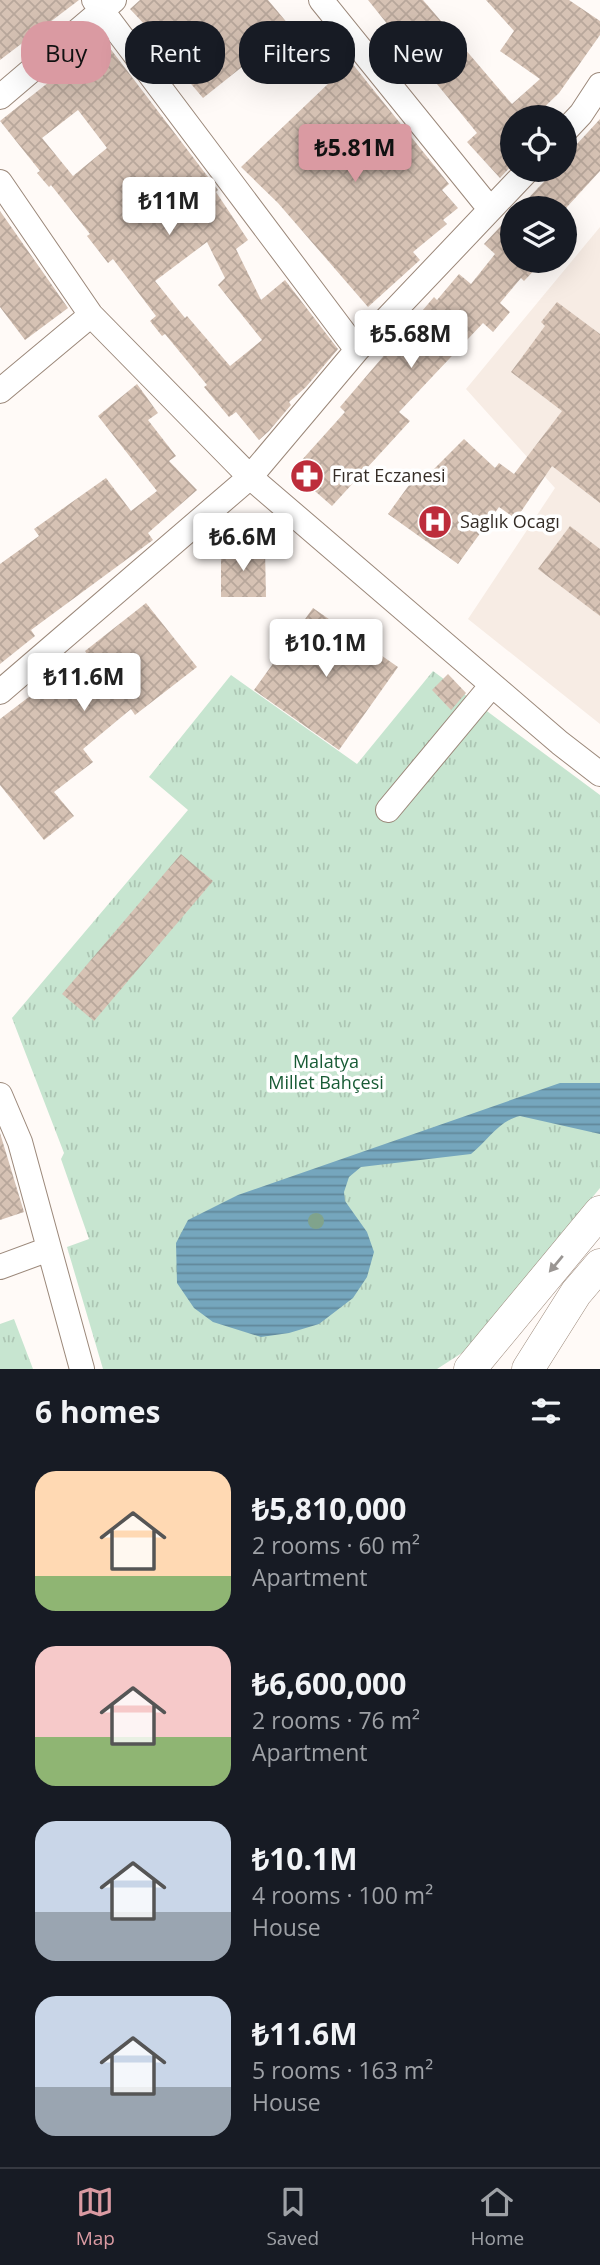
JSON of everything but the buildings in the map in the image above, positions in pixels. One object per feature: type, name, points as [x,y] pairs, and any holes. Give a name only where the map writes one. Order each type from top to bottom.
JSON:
[{"type":"main road","points":[[470,1369],[600,1212]]},
{"type":"main road","points":[[527,1369],[576,1293],[600,1265]]},
{"type":"street","points":[[321,0],[491,209]]},
{"type":"street","points":[[0,97],[104,4],[357,350]]},
{"type":"street","points":[[577,118],[600,85]]},
{"type":"street","points":[[0,182],[91,315],[250,477],[600,774]]},
{"type":"street","points":[[0,692],[250,477],[357,350],[517,182]]},
{"type":"street","points":[[0,391],[91,315]]},
{"type":"street","points":[[388,810],[492,685]]},
{"type":"street","points":[[0,1095],[20,1142],[82,1369]]},
{"type":"street","points":[[0,1267],[49,1250]]},
{"type":"shaded area","points":[[600,227],[600,724],[468,619],[555,488],[466,389],[562,273],[577,273],[577,255]]},
{"type":"green space","name":"Malatya Millet Bahçesi","points":[[433,671],[600,795],[600,1188],[468,1349],[437,1369],[103,1369],[67,1247],[89,1239],[61,1159],[64,1153],[12,1018],[188,810],[149,777],[231,675],[357,764]]},
{"type":"green space","points":[[14,1319],[33,1369],[0,1369],[0,1324]]},
{"type":"water","points":[[560,1083],[600,1083],[600,1134],[520,1116],[505,1122],[471,1154],[361,1167],[349,1177],[344,1192],[345,1201],[367,1232],[374,1252],[367,1277],[353,1298],[319,1324],[289,1333],[261,1337],[213,1322],[194,1308],[177,1283],[176,1243],[188,1220],[238,1195]]},
{"type":"place","name":"Fırat Eczanesi","points":[[307,476]]},
{"type":"place","name":"Saglık Ocagı","points":[[435,522]]}]
